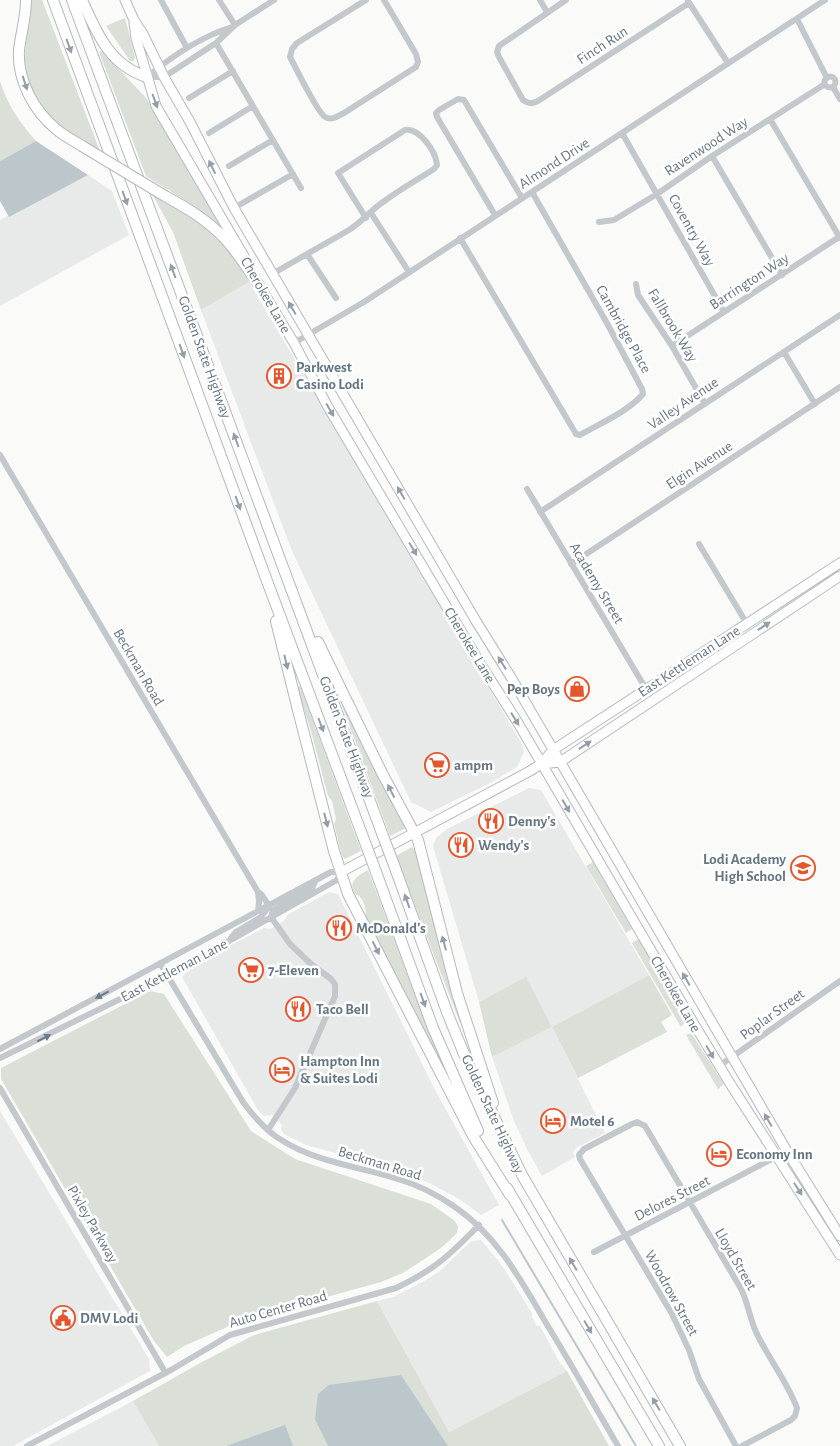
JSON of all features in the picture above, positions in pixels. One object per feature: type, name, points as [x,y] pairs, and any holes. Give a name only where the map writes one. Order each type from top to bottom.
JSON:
[{"type":"highway","points":[[26,0],[20,64],[30,98],[38,111],[51,125],[82,146],[190,210],[216,230],[226,240],[258,284]]},
{"type":"highway","name":"Golden State Highway","points":[[53,0],[450,1070],[510,1195],[659,1446]]},
{"type":"highway","name":"Golden State Highway","points":[[72,0],[457,1037],[490,1112],[537,1204],[680,1446]]},
{"type":"highway","points":[[82,0],[98,34],[114,58],[126,69],[147,77]]},
{"type":"highway","points":[[283,568],[322,651],[415,833],[457,994],[485,1082],[512,1155]]},
{"type":"highway","points":[[267,581],[298,710],[348,894],[473,1136],[510,1195]]},
{"type":"main road","name":"Cherokee Lane","points":[[125,0],[234,208],[272,274],[732,1058],[840,1236]]},
{"type":"main road","name":"Cherokee Lane","points":[[134,20],[136,38],[160,116],[294,343],[323,398],[719,1066],[840,1254]]},
{"type":"main road","name":"East Kettleman Lane","points":[[341,872],[541,764],[553,750],[840,562]]},
{"type":"main road","points":[[428,576],[444,566]]},
{"type":"main road","name":"East Kettleman Lane","points":[[541,764],[560,762],[840,576]]},
{"type":"street","points":[[161,0],[187,48]]},
{"type":"street","points":[[218,0],[235,25]]},
{"type":"street","points":[[147,77],[164,77],[216,43],[235,25],[274,0]]},
{"type":"street","points":[[366,0],[297,43],[290,52],[290,57],[320,111],[328,118],[333,119],[344,113],[416,67],[418,62],[416,54],[384,0]]},
{"type":"street","points":[[540,0],[547,12],[566,0]]},
{"type":"street","name":"Almond Drive","points":[[294,343],[364,302],[825,0]]},
{"type":"street","points":[[688,2],[728,63]]},
{"type":"street","name":"Finch Run","points":[[547,12],[499,46],[498,57],[523,100],[531,104],[688,2]]},
{"type":"street","points":[[797,19],[829,88],[836,81]]},
{"type":"street","points":[[147,77],[211,33],[235,25]]},
{"type":"street","points":[[216,43],[301,188]]},
{"type":"street","points":[[189,98],[233,71]]},
{"type":"street","name":"Ravenwood Way","points":[[599,222],[614,220],[657,194],[826,81]]},
{"type":"street","points":[[836,81],[840,99]]},
{"type":"street","points":[[494,216],[436,117],[436,113],[439,110],[458,99],[464,100],[522,198]]},
{"type":"street","points":[[209,133],[253,106]]},
{"type":"street","points":[[770,119],[840,238]]},
{"type":"street","points":[[272,274],[349,230],[368,215],[383,202],[434,169],[437,165],[436,159],[423,138],[415,131],[404,130],[338,173],[368,215],[409,272]]},
{"type":"street","name":"Coventry Way","points":[[622,133],[724,312]]},
{"type":"street","points":[[229,166],[273,140]]},
{"type":"street","points":[[712,156],[782,275]]},
{"type":"street","points":[[234,208],[292,174]]},
{"type":"street","name":"Cambridge Place","points":[[460,238],[576,434],[580,435],[626,408],[639,399],[643,394],[642,388],[532,192]]},
{"type":"street","name":"Barrington Way","points":[[672,346],[840,238]]},
{"type":"street","points":[[307,254],[336,298]]},
{"type":"street","name":"Fallbrook Way","points":[[636,284],[638,294],[672,346],[705,404]]},
{"type":"street","name":"Valley Avenue","points":[[540,512],[840,315]]},
{"type":"street","points":[[784,352],[815,404]]},
{"type":"street","name":"Elgin Avenue","points":[[571,564],[840,387]]},
{"type":"street","name":"Beckman Road","points":[[0,454],[268,906]]},
{"type":"street","name":"Academy Street","points":[[527,489],[646,689]]},
{"type":"street","points":[[699,544],[747,624]]},
{"type":"street","name":"East Kettleman Lane","points":[[0,1049],[331,872],[341,872],[337,880],[167,976],[0,1058]]},
{"type":"street","points":[[268,1130],[295,1088],[335,996],[335,984],[332,979],[311,964],[290,944],[271,917],[273,910],[312,888],[316,881]]},
{"type":"street","points":[[258,892],[258,911]]},
{"type":"street","points":[[230,940],[236,932],[262,917],[268,906]]},
{"type":"street","name":"Beckman Road","points":[[160,963],[243,1102],[268,1130],[293,1147],[318,1157],[418,1186],[437,1195],[479,1225],[497,1245],[517,1274],[618,1446]]},
{"type":"street","name":"Poplar Street","points":[[719,1066],[840,980]]},
{"type":"street","name":"Pixley Parkway","points":[[0,1088],[165,1372]]},
{"type":"street","name":"Woodrow Street","points":[[642,1123],[632,1124],[584,1149],[579,1155],[580,1159],[672,1314],[689,1350],[699,1379],[736,1446]]},
{"type":"street","name":"Lloyd Street","points":[[642,1123],[744,1295],[752,1324],[794,1401],[797,1412],[791,1420],[742,1446]]},
{"type":"street","name":"Delores Street","points":[[594,1252],[787,1151]]},
{"type":"street","name":"Auto Center Road","points":[[27,1446],[230,1335],[356,1300],[396,1288],[409,1282],[430,1270],[450,1255],[479,1225]]},
{"type":"shaded area","points":[[32,0],[42,0],[100,151],[85,144],[58,125],[37,101],[30,87],[26,71],[25,54]]},
{"type":"shaded area","points":[[125,18],[135,57],[134,61],[130,61],[106,26]]},
{"type":"shaded area","points":[[104,50],[147,99],[221,225],[219,226],[184,200],[146,176],[99,52]]},
{"type":"shaded area","points":[[0,81],[6,98],[15,113],[36,141],[0,161]]},
{"type":"shaded area","points":[[36,141],[88,175],[9,217],[0,201],[0,161]]},
{"type":"shaded area","points":[[88,175],[112,191],[129,235],[0,306],[0,220]]},
{"type":"shaded area","points":[[152,194],[183,211],[220,241],[231,253],[249,282],[201,310],[173,232]]},
{"type":"shaded area","points":[[249,282],[522,744],[524,752],[517,767],[490,783],[431,812],[411,802],[292,551],[201,310]]},
{"type":"shaded area","points":[[300,686],[361,851],[345,859],[342,856],[334,824],[336,819],[332,801],[328,796],[297,687]]},
{"type":"shaded area","points":[[342,695],[386,793],[392,797],[406,826],[390,836],[339,697]]},
{"type":"shaded area","points":[[529,788],[541,790],[649,975],[552,1027],[526,978],[479,1002],[433,846],[436,838],[447,829]]},
{"type":"shaded area","points":[[412,847],[416,851],[464,1022],[460,1023],[396,856]]},
{"type":"shaded area","points":[[593,862],[632,929],[626,933],[586,866]]},
{"type":"shaded area","points":[[368,870],[445,1072],[366,917],[363,902],[354,892],[354,881]]},
{"type":"shaded area","points":[[329,892],[338,894],[435,1090],[499,1205],[481,1215],[459,1199],[429,1183],[382,1166],[306,1145],[284,1134],[281,1129],[282,1125],[272,1115],[264,1116],[258,1110],[182,977],[193,965],[264,928],[270,929],[284,921],[287,915]]},
{"type":"shaded area","points":[[639,940],[686,1021],[681,1027],[632,943]]},
{"type":"shaded area","points":[[649,975],[672,1015],[661,1022],[667,1032],[578,1078],[552,1027]]},
{"type":"shaded area","points":[[526,977],[552,1027],[492,1057],[479,1002]]},
{"type":"shaded area","points":[[150,991],[164,994],[251,1131],[295,1159],[431,1204],[455,1221],[458,1227],[457,1233],[441,1248],[403,1273],[381,1282],[243,1320],[184,1346],[167,1357],[154,1341],[1,1079],[1,1068]]},
{"type":"shaded area","points":[[552,1027],[605,1133],[576,1148],[573,1153],[575,1157],[542,1176],[514,1121],[492,1057]]},
{"type":"shaded area","points":[[691,1033],[724,1084],[718,1089],[686,1035]]},
{"type":"shaded area","points":[[0,1111],[149,1359],[150,1371],[13,1446],[0,1446]]},
{"type":"shaded area","points":[[481,1240],[512,1281],[532,1313],[537,1326],[540,1326],[560,1363],[567,1371],[449,1432],[377,1301],[393,1297],[426,1280],[440,1271],[471,1241]]},
{"type":"shaded area","points":[[377,1301],[449,1432],[567,1371],[609,1446],[159,1446],[133,1401],[254,1335]]},
{"type":"shaded area","points":[[401,1375],[448,1446],[328,1446],[315,1419],[318,1394],[329,1385]]},
{"type":"shaded area","points":[[133,1401],[159,1446],[47,1446]]},
{"type":"shaded area","points":[[285,1425],[293,1446],[226,1446]]},
{"type":"waterway","points":[[502,1220],[636,1446]]},
{"type":"place","name":"Parkwest Casino Lodi","points":[[279,376]]},
{"type":"place","name":"Pep Boys","points":[[577,689]]},
{"type":"place","name":"ampm","points":[[437,765]]},
{"type":"place","name":"Denny's","points":[[491,821]]},
{"type":"place","name":"Wendy's","points":[[461,845]]},
{"type":"place","name":"Lodi Academy High School","points":[[803,868]]},
{"type":"place","name":"McDonald's","points":[[339,928]]},
{"type":"place","name":"7-Eleven","points":[[251,970]]},
{"type":"place","name":"Taco Bell","points":[[298,1009]]},
{"type":"place","name":"Hampton Inn & Suites Lodi","points":[[282,1070]]},
{"type":"place","name":"Motel 6","points":[[553,1121]]},
{"type":"place","name":"Economy Inn","points":[[719,1154]]},
{"type":"place","name":"DMV Lodi","points":[[63,1318]]}]
